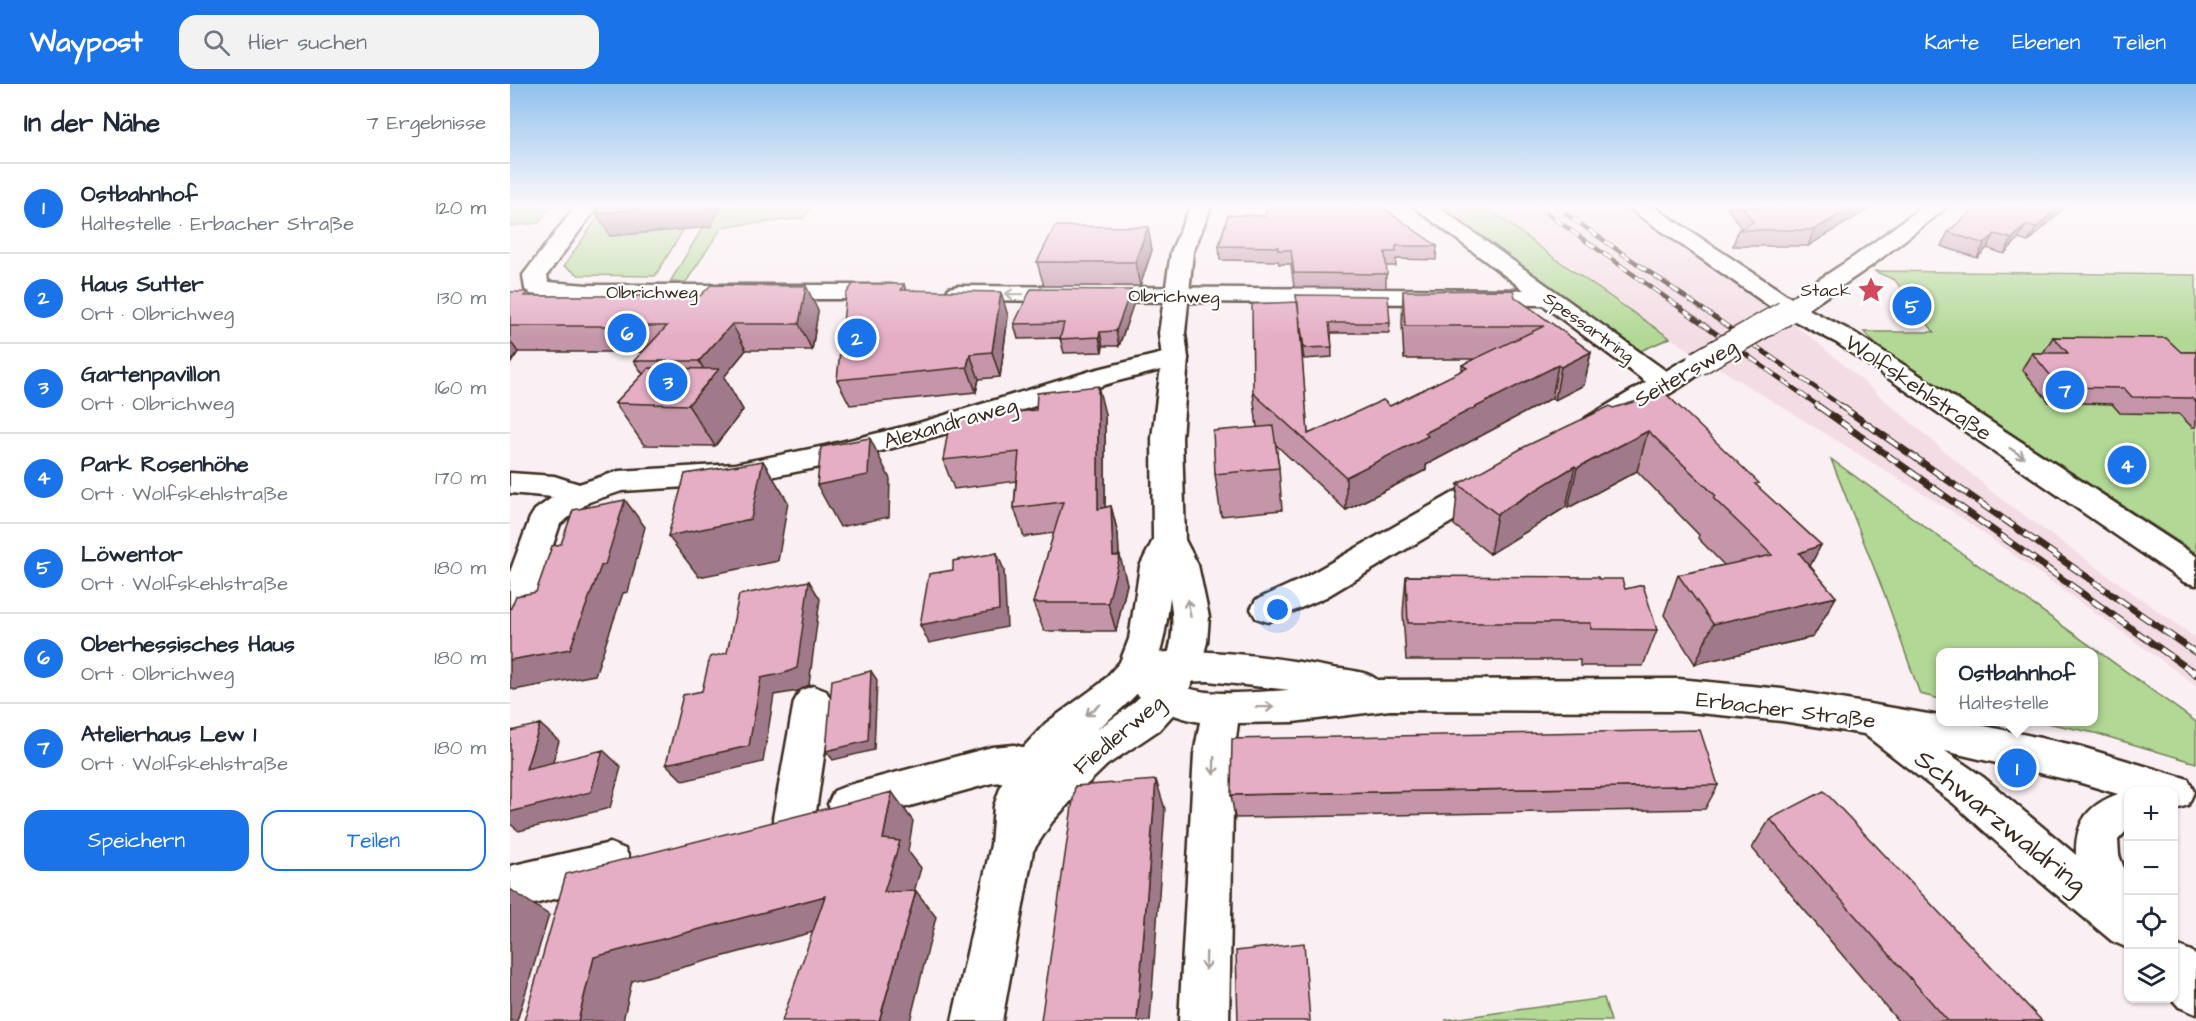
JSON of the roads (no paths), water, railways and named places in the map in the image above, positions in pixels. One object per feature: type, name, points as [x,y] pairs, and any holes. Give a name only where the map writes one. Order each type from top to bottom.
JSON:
[{"type":"street","name":"Olbrichweg","points":[[553,251],[535,275],[527,293],[922,292],[1550,298]]},
{"type":"street","name":"Fiedlerweg","points":[[1013,845],[1037,808],[1067,777],[1093,753],[1145,718],[1175,681],[1189,642],[1191,617],[1181,565],[1169,540],[1167,438],[1175,358],[1190,332],[1188,296],[1199,251]]},
{"type":"street","name":"Spessartring","points":[[1485,251],[1665,383]]},
{"type":"street","name":"Wolfskehlstraße","points":[[1702,251],[1788,311],[1846,338],[2196,573]]},
{"type":"street","name":"Seitersweg","points":[[1567,441],[1788,311],[1875,251]]},
{"type":"street","points":[[1737,275],[1774,283],[1834,280]]},
{"type":"street","name":"Alexandraweg","points":[[510,618],[546,518],[578,495],[619,481],[735,474],[825,456],[927,430],[1104,376],[1175,358]]},
{"type":"street","points":[[1268,609],[1314,588],[1516,470]]},
{"type":"street","points":[[510,483],[554,486],[578,495]]},
{"type":"street","name":"Fiedlerweg","points":[[977,1021],[1013,845],[1015,807],[1022,783],[1012,766],[1060,735],[1114,694],[1136,670],[1147,639],[1157,566],[1169,540]]},
{"type":"street","name":"Erbacher Straße","points":[[1136,670],[1175,681],[1226,666],[1282,673],[1390,694]]},
{"type":"street","name":"Erbacher Straße","points":[[1175,681],[1190,704],[1221,708],[1293,706],[1390,694],[1678,695],[1782,705],[1872,719],[2078,764],[2181,796]]},
{"type":"street","points":[[813,702],[777,823],[1012,766]]},
{"type":"street","points":[[1204,1021],[1214,754],[1221,708]]},
{"type":"street","name":"Schwarzwaldring","points":[[1872,719],[1968,790],[2054,865],[2124,921]]},
{"type":"street","name":"Schwarzwaldring","points":[[2124,811],[2106,820],[2097,833],[2096,846],[2107,884],[2124,912]]},
{"type":"street","points":[[510,888],[646,855]]},
{"type":"street","points":[[2178,972],[2196,990]]},
{"type":"railway","points":[[1600,251],[1820,407]]},
{"type":"railway","points":[[1619,251],[1843,407]]},
{"type":"railway","points":[[1818,406],[2193,672]]},
{"type":"railway","points":[[1841,406],[2196,653]]},
{"type":"railway","points":[[2191,670],[2196,674]]},
{"type":"place","name":"Stack","points":[[1871,290]]},
{"type":"place","name":"Löwentor","points":[[1912,306]]},
{"type":"place","name":"Oberhessisches Haus","points":[[627,333]]},
{"type":"place","name":"Haus Sutter","points":[[857,338]]},
{"type":"place","name":"Gartenpavillon","points":[[668,382]]},
{"type":"place","name":"Atelierhaus Lew 1","points":[[2065,390]]},
{"type":"place","name":"Park Rosenhöhe","points":[[2127,465]]},
{"type":"place","name":"Ostbahnhof","points":[[2017,768]]}]
